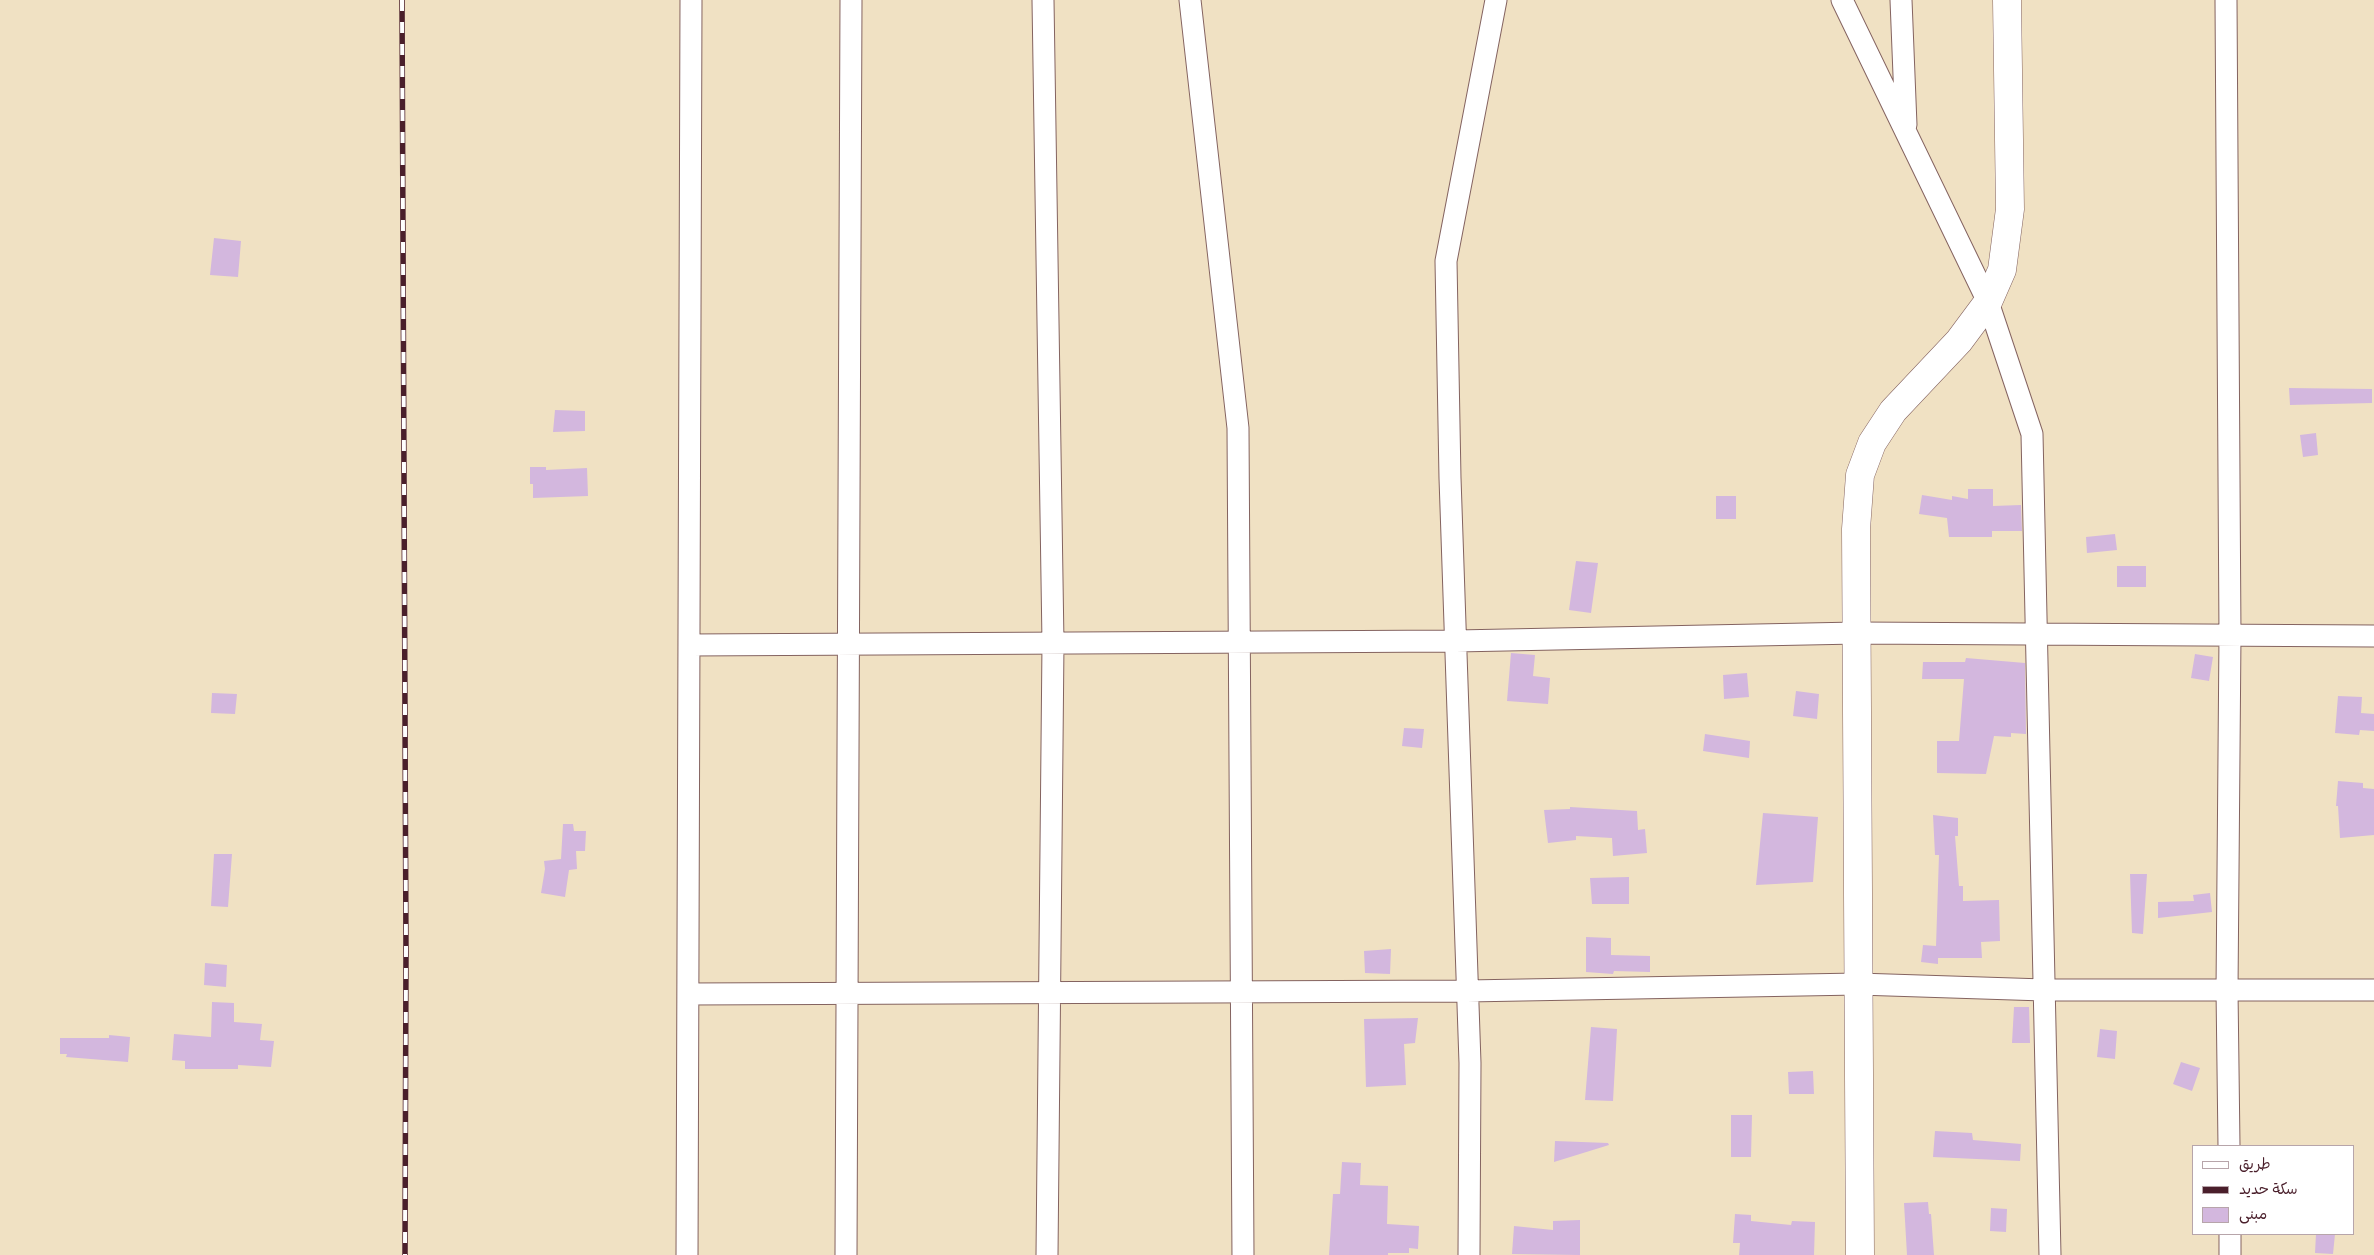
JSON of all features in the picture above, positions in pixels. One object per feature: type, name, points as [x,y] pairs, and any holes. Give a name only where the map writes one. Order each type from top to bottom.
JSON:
[{"type":"main road","points":[[1860,1255],[1856,529],[1860,475],[1872,443],[1893,411],[1960,342],[1988,302],[2002,270],[2010,209],[2007,0]]},
{"type":"street","points":[[687,1255],[691,0]]},
{"type":"street","points":[[846,1255],[851,0]]},
{"type":"street","points":[[1043,0],[1053,643],[1047,1255]]},
{"type":"street","points":[[1190,0],[1238,428],[1243,1255]]},
{"type":"street","points":[[1469,1255],[1470,1063],[1446,262],[1496,0]]},
{"type":"street","points":[[1842,0],[1988,302],[2032,434],[2050,1255]]},
{"type":"street","points":[[1902,0],[1906,132]]},
{"type":"street","points":[[2226,0],[2230,636],[2227,990],[2229,1145]]},
{"type":"street","points":[[689,645],[1456,641],[1857,633],[2374,636]]},
{"type":"street","points":[[688,994],[1242,992],[1858,984],[2044,990],[2374,990]]},
{"type":"street","points":[[2230,1235],[2230,1255]]},
{"type":"building","points":[[214,238],[241,241],[238,277],[210,275]]},
{"type":"building","points":[[2289,388],[2372,389],[2372,403],[2290,405]]},
{"type":"building","points":[[555,410],[585,411],[585,431],[553,432]]},
{"type":"building","points":[[2316,433],[2318,455],[2303,457],[2300,435]]},
{"type":"building","points":[[530,467],[546,467],[546,470],[587,468],[588,496],[533,498],[533,484],[530,484]]},
{"type":"building","points":[[1968,489],[1993,489],[1993,506],[2021,505],[2022,531],[1992,531],[1992,537],[1949,537],[1947,518],[1919,514],[1922,495],[1952,500],[1952,496],[1968,499]]},
{"type":"building","points":[[1716,496],[1736,496],[1736,519],[1716,519]]},
{"type":"building","points":[[2115,534],[2117,550],[2087,553],[2086,537]]},
{"type":"building","points":[[1576,561],[1598,563],[1591,613],[1569,610]]},
{"type":"building","points":[[2117,566],[2146,566],[2146,587],[2117,587]]},
{"type":"building","points":[[1511,653],[1535,655],[1533,676],[1550,678],[1548,704],[1507,701]]},
{"type":"building","points":[[2195,654],[2213,657],[2209,681],[2191,678]]},
{"type":"building","points":[[1966,658],[2025,663],[2026,734],[2011,733],[2011,737],[1994,736],[1986,774],[1937,773],[1937,741],[1959,741],[1964,679],[1922,679],[1923,662],[1965,662]]},
{"type":"building","points":[[1747,673],[1749,697],[1724,699],[1723,675]]},
{"type":"building","points":[[1796,691],[1819,694],[1817,719],[1793,716]]},
{"type":"building","points":[[212,693],[237,694],[235,714],[211,713]]},
{"type":"building","points":[[2338,696],[2362,697],[2361,713],[2374,714],[2374,731],[2360,730],[2359,735],[2335,733]]},
{"type":"building","points":[[1404,728],[1424,729],[1422,748],[1402,746]]},
{"type":"building","points":[[1705,734],[1750,741],[1749,758],[1703,751]]},
{"type":"building","points":[[2338,781],[2363,783],[2363,788],[2374,789],[2374,835],[2340,838],[2338,806],[2336,806]]},
{"type":"building","points":[[1570,807],[1637,811],[1638,830],[1645,829],[1647,853],[1613,856],[1612,838],[1576,836],[1576,840],[1548,843],[1544,810],[1570,809]]},
{"type":"building","points":[[1763,813],[1818,817],[1813,882],[1756,885]]},
{"type":"building","points":[[1933,815],[1958,818],[1958,836],[1955,836],[1959,886],[1963,886],[1963,901],[1999,900],[2000,941],[1981,942],[1982,958],[1938,958],[1938,964],[1921,962],[1923,945],[1936,946],[1939,855],[1935,855]]},
{"type":"building","points":[[563,824],[573,824],[574,831],[586,831],[585,851],[576,851],[577,869],[569,870],[565,897],[541,893],[545,869],[544,861],[561,859]]},
{"type":"building","points":[[214,854],[232,854],[228,907],[211,906]]},
{"type":"building","points":[[2130,874],[2147,874],[2143,934],[2132,933]]},
{"type":"building","points":[[1629,877],[1629,904],[1592,904],[1590,878]]},
{"type":"building","points":[[2210,893],[2212,912],[2158,918],[2158,902],[2194,901],[2193,895]]},
{"type":"building","points":[[1586,937],[1611,938],[1611,955],[1650,956],[1650,972],[1614,971],[1613,974],[1586,972]]},
{"type":"building","points":[[1391,949],[1390,974],[1365,973],[1364,951]]},
{"type":"building","points":[[205,963],[227,965],[226,987],[204,985]]},
{"type":"building","points":[[212,1002],[234,1003],[234,1022],[262,1024],[260,1040],[274,1041],[271,1067],[238,1065],[238,1069],[185,1069],[185,1061],[172,1060],[174,1034],[211,1037]]},
{"type":"building","points":[[2014,1007],[2029,1007],[2030,1043],[2012,1043]]},
{"type":"building","points":[[1418,1018],[1415,1043],[1404,1044],[1406,1085],[1366,1087],[1364,1019]]},
{"type":"building","points":[[1591,1027],[1617,1029],[1613,1101],[1585,1100]]},
{"type":"building","points":[[2100,1029],[2117,1031],[2115,1059],[2097,1057]]},
{"type":"building","points":[[109,1035],[130,1037],[128,1062],[66,1057],[67,1054],[60,1054],[60,1038],[109,1038]]},
{"type":"building","points":[[2181,1062],[2200,1068],[2192,1091],[2173,1084]]},
{"type":"building","points":[[1813,1071],[1814,1094],[1789,1094],[1788,1072]]},
{"type":"building","points":[[1731,1115],[1752,1115],[1751,1157],[1731,1157]]},
{"type":"building","points":[[1935,1131],[1972,1133],[1973,1140],[2021,1144],[2020,1161],[1933,1157]]},
{"type":"building","points":[[1555,1141],[1608,1143],[1609,1145],[1554,1162]]},
{"type":"building","points":[[1342,1162],[1361,1163],[1360,1185],[1388,1186],[1387,1224],[1419,1226],[1418,1249],[1409,1248],[1409,1253],[1388,1253],[1388,1255],[1329,1255],[1333,1194],[1340,1194]]},
{"type":"building","points":[[1928,1202],[1929,1214],[1931,1214],[1934,1255],[1907,1255],[1904,1203]]},
{"type":"building","points":[[1991,1208],[2007,1209],[2006,1232],[1990,1231]]},
{"type":"building","points":[[1735,1214],[1751,1215],[1751,1221],[1791,1225],[1792,1221],[1815,1222],[1814,1255],[1739,1255],[1740,1243],[1733,1243]]},
{"type":"building","points":[[1580,1220],[1580,1255],[1512,1254],[1514,1226],[1553,1230],[1553,1221]]},
{"type":"building","points":[[2316,1235],[2335,1235],[2333,1254],[2315,1253]]},
{"type":"railway","points":[[402,0],[406,951],[405,1255]]}]
